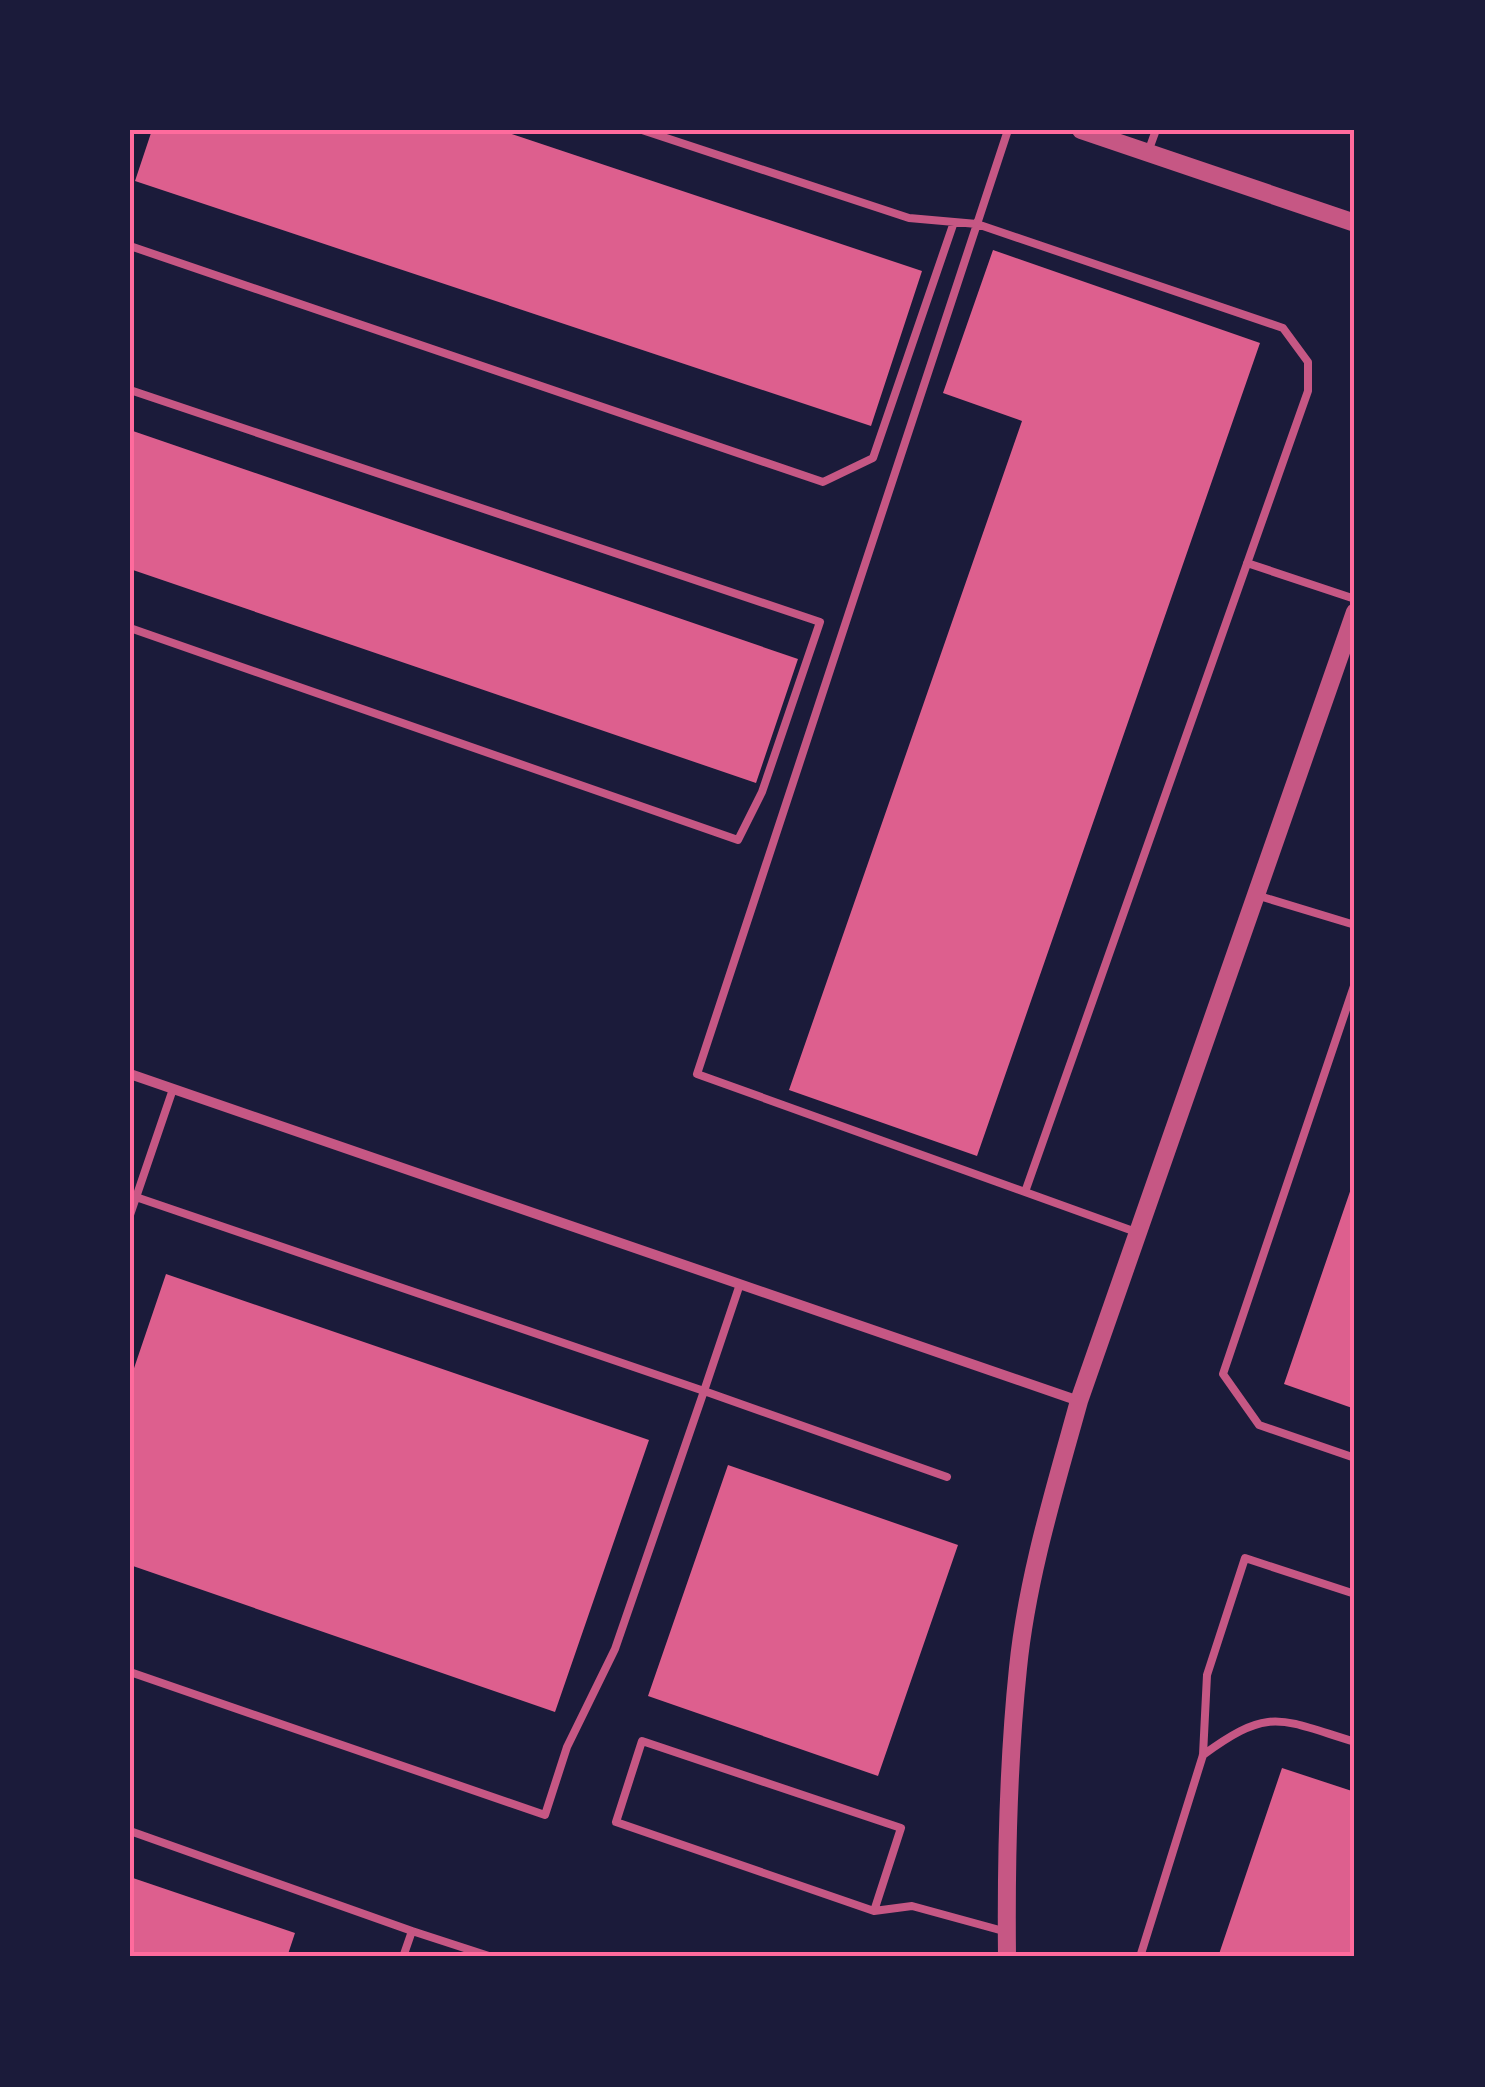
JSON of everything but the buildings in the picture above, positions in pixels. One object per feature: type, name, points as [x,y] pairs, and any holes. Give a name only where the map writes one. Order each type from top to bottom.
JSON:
[{"type":"street","points":[[1093,132],[1355,223]]},
{"type":"street","points":[[1008,1957],[1018,1665],[1045,1528],[1079,1401],[1355,612]]},
{"type":"street","points":[[130,1074],[1079,1401]]},
{"type":"lane","points":[[642,130],[910,218],[977,224],[1282,328],[1308,362],[1308,391],[1025,1192]]},
{"type":"lane","points":[[1008,130],[697,1074],[1138,1233]]},
{"type":"lane","points":[[1148,152],[1156,130]]},
{"type":"lane","points":[[130,246],[823,482],[872,458],[954,222]]},
{"type":"lane","points":[[130,390],[820,622],[762,792],[738,840],[130,628]]},
{"type":"lane","points":[[1247,563],[1355,599]]},
{"type":"lane","points":[[1256,895],[1355,925]]},
{"type":"lane","points":[[1355,983],[1223,1374],[1258,1425],[1355,1458]]},
{"type":"lane","points":[[130,1215],[133,1196],[174,1090]]},
{"type":"lane","points":[[133,1196],[947,1477]]},
{"type":"lane","points":[[130,1672],[545,1815],[567,1747],[615,1649],[740,1284]]},
{"type":"lane","points":[[1140,1957],[1202,1755],[1207,1676],[1244,1558],[1355,1594]]},
{"type":"lane","points":[[1202,1755],[1243,1726],[1269,1720],[1355,1742]]},
{"type":"lane","points":[[874,1910],[902,1828],[642,1742],[616,1822],[874,1910],[912,1906],[1007,1932]]},
{"type":"lane","points":[[130,1832],[492,1957]]},
{"type":"lane","points":[[403,1957],[412,1931]]}]
